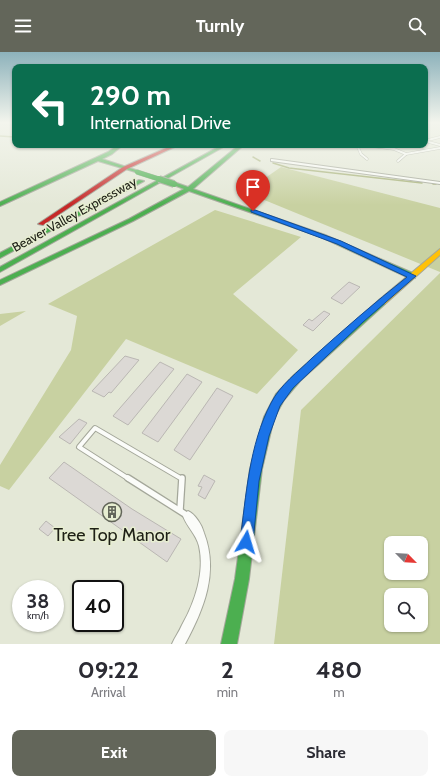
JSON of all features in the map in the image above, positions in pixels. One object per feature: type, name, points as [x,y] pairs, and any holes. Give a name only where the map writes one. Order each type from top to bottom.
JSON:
[{"type":"main road","points":[[0,204],[115,150]]},
{"type":"main road","points":[[0,249],[55,216],[125,168],[167,150]]},
{"type":"main road","name":"Beaver Valley Expressway","points":[[0,256],[199,150]]},
{"type":"main road","name":"Beaver Valley Expressway","points":[[0,270],[216,150]]},
{"type":"main road","points":[[0,283],[131,220],[189,189],[236,150]]},
{"type":"main road","points":[[98,159],[323,236],[412,276]]},
{"type":"main road","points":[[229,644],[245,557],[253,481],[263,436],[275,404],[290,385],[342,336],[440,251]]},
{"type":"street","points":[[272,160],[440,183]]},
{"type":"street","points":[[178,644],[185,634],[199,600],[206,558],[200,532],[196,524],[184,513]]},
{"type":"lane","points":[[360,150],[361,154],[367,160]]},
{"type":"lane","points":[[396,150],[406,154]]},
{"type":"lane","points":[[398,161],[406,154],[431,150]]},
{"type":"lane","points":[[95,428],[182,478],[184,513],[79,447],[95,428]]},
{"type":"green space","points":[[281,167],[440,208],[440,272],[245,192]]},
{"type":"green space","points":[[215,210],[301,237],[233,294],[298,350],[257,394],[126,339],[9,490],[0,486],[0,465],[71,350],[77,316],[48,304]]},
{"type":"green space","points":[[440,273],[440,644],[274,644],[301,410]]},
{"type":"green space","points":[[26,311],[0,326],[0,314]]},
{"type":"building","points":[[349,282],[360,287],[342,304],[331,298]]},
{"type":"building","points":[[324,311],[330,314],[313,331],[303,325],[309,319],[312,321]]},
{"type":"building","points":[[125,356],[139,360],[111,393],[109,392],[104,397],[92,391]]},
{"type":"building","points":[[160,362],[174,369],[128,425],[113,416]]},
{"type":"building","points":[[187,374],[202,382],[158,442],[142,433]]},
{"type":"building","points":[[217,388],[233,396],[190,460],[174,450]]},
{"type":"building","points":[[79,419],[87,423],[70,444],[59,437]]},
{"type":"building","name":"Tree Top Manor","points":[[64,462],[132,509],[181,539],[167,562],[49,478]]},
{"type":"building","points":[[204,475],[215,481],[205,499],[198,495],[202,487],[198,486]]},
{"type":"building","points":[[46,521],[55,528],[48,536],[39,529]]},
{"type":"waterway","points":[[253,157],[260,161]]},
{"type":"waterway","points":[[273,163],[289,168],[422,183]]},
{"type":"traffic: fast","points":[[0,204],[115,150]]},
{"type":"traffic: fast","points":[[0,270],[217,150]]},
{"type":"traffic: fast","points":[[0,283],[131,220],[189,189],[236,150]]},
{"type":"traffic: fast","points":[[98,159],[137,172]]},
{"type":"traffic: fast","points":[[137,172],[174,184]]},
{"type":"traffic: fast","points":[[0,256],[141,181]]},
{"type":"traffic: fast","points":[[174,184],[323,236],[412,276]]},
{"type":"traffic: fast","points":[[229,644],[242,579],[256,469],[269,417],[280,397],[297,378],[382,302]]},
{"type":"traffic: slow","points":[[382,302],[440,251]]},
{"type":"traffic: jam","points":[[41,224],[125,168],[167,150]]},
{"type":"place","name":"Tree Top Manor","points":[[112,512]]},
{"type":"route","points":[[246,542],[253,481],[263,436],[269,416],[275,404],[290,385],[325,352],[412,276],[339,243],[253,211]]}]
